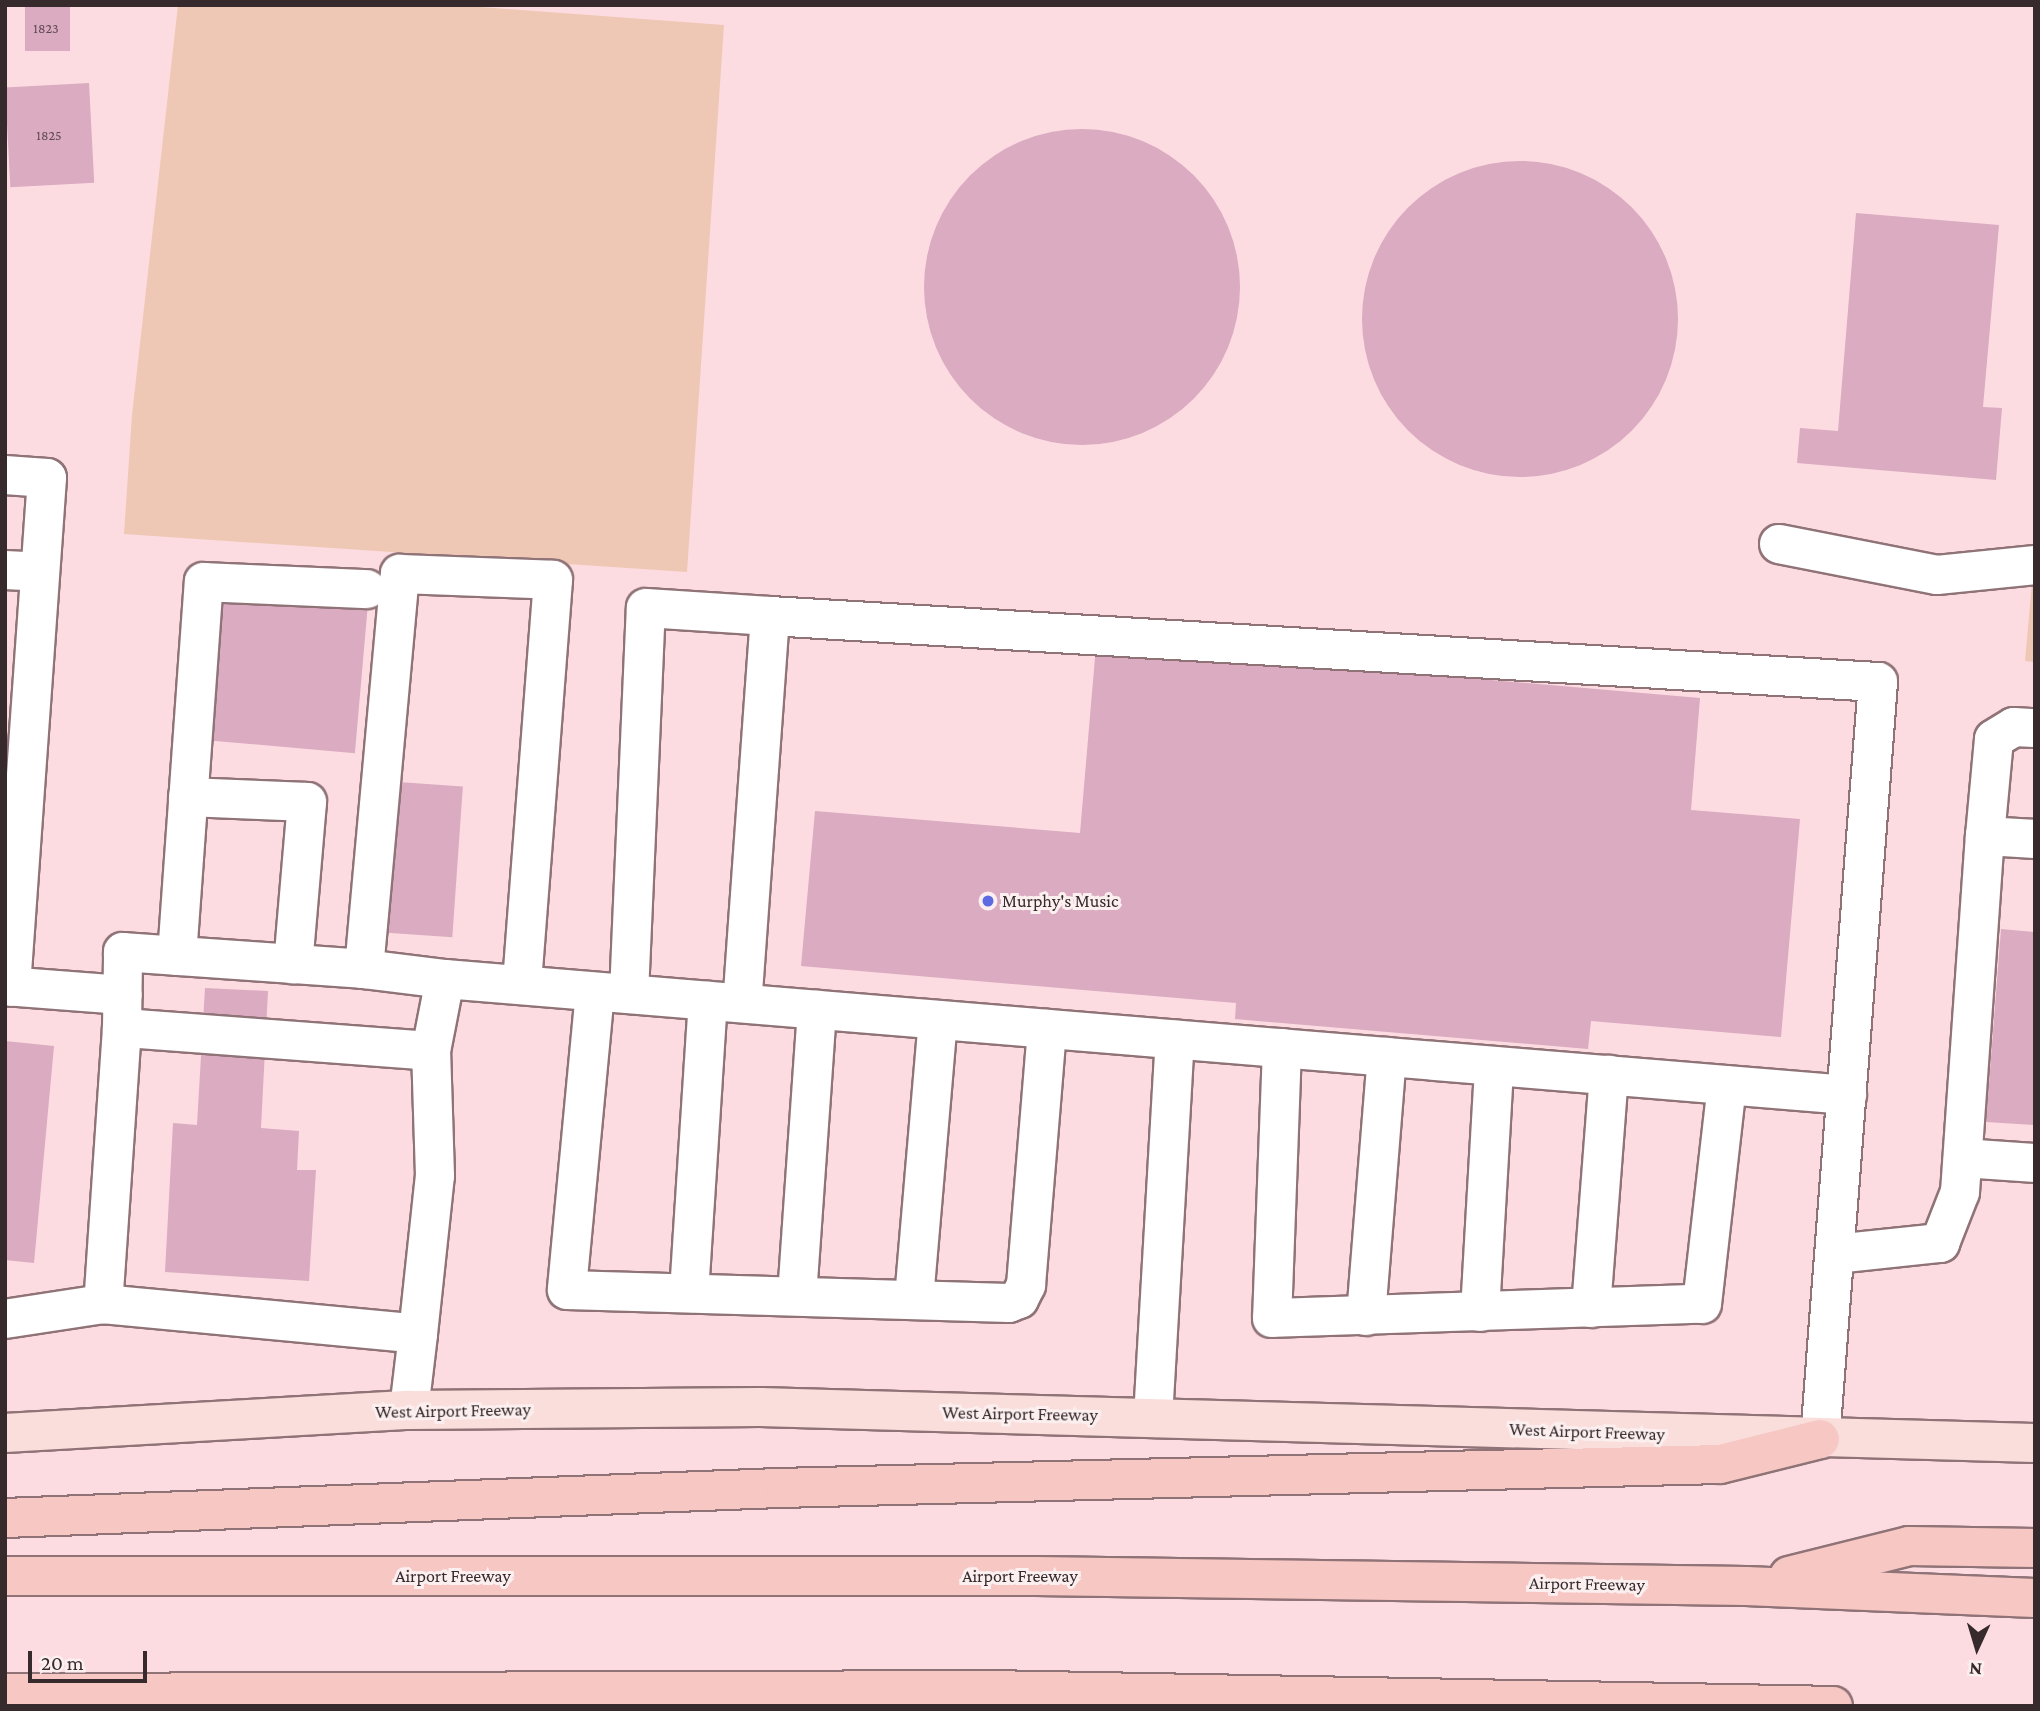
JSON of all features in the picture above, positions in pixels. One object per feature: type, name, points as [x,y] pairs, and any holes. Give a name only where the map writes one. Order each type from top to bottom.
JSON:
[{"type":"highway","points":[[5,1518],[779,1488],[1720,1464],[1820,1439]]},
{"type":"highway","points":[[1746,1586],[1909,1546],[2035,1548]]},
{"type":"highway","name":"Airport Freeway","points":[[5,1576],[1037,1576],[1746,1586],[2035,1598]]},
{"type":"highway","points":[[5,1693],[988,1690],[1833,1706]]},
{"type":"main road","name":"West Airport Freeway","points":[[5,1433],[409,1410],[760,1408],[2035,1443]]},
{"type":"lane","points":[[5,475],[47,478],[23,571],[8,987],[122,1012],[432,1051]]},
{"type":"lane","points":[[1779,544],[1937,575],[2035,565]]},
{"type":"lane","points":[[364,969],[400,574],[553,580],[522,985]]},
{"type":"lane","points":[[177,956],[204,582],[367,589]]},
{"type":"lane","points":[[1047,1029],[1024,1294],[1010,1303],[567,1290],[612,993],[646,608],[1878,682],[1820,1439]]},
{"type":"lane","points":[[689,1293],[770,615]]},
{"type":"lane","points":[[1835,1254],[1940,1243],[1960,1192],[1994,739],[2014,726],[2035,728]]},
{"type":"lane","points":[[188,797],[307,802],[293,964]]},
{"type":"lane","points":[[1985,835],[2035,839]]},
{"type":"lane","points":[[103,1304],[122,1012],[123,952],[364,969],[445,979],[1847,1094]]},
{"type":"lane","points":[[409,1410],[435,1176],[432,1051],[445,979]]},
{"type":"lane","points":[[797,1296],[817,1010]]},
{"type":"lane","points":[[914,1299],[938,1020]]},
{"type":"lane","points":[[1153,1418],[1175,1040]]},
{"type":"lane","points":[[1282,1048],[1272,1318],[1702,1304],[1727,1085]]},
{"type":"lane","points":[[1366,1315],[1387,1057]]},
{"type":"lane","points":[[1480,1312],[1494,1066]]},
{"type":"lane","points":[[1591,1308],[1609,1075]]},
{"type":"lane","points":[[1963,1158],[2035,1163]]},
{"type":"lane","points":[[5,1319],[103,1304],[418,1334]]},
{"type":"shaded area","points":[[178,5],[453,5],[724,25],[687,572],[124,534],[132,415]]},
{"type":"shaded area","points":[[2035,549],[2035,662],[2025,661]]},
{"type":"building","points":[[25,5],[70,5],[70,51],[25,51]]},
{"type":"building","points":[[89,83],[94,183],[10,187],[5,87]]},
{"type":"building","points":[[1082,129],[1113,132],[1143,141],[1170,155],[1194,175],[1214,199],[1228,226],[1237,256],[1240,287],[1237,318],[1228,348],[1214,375],[1194,399],[1170,419],[1143,433],[1113,442],[1082,445],[1051,442],[1021,433],[994,419],[970,399],[950,375],[936,348],[927,318],[924,287],[927,256],[936,226],[950,199],[970,175],[994,155],[1021,141],[1051,132]]},
{"type":"building","points":[[1520,161],[1551,164],[1581,173],[1608,187],[1632,207],[1652,231],[1666,258],[1675,288],[1678,319],[1675,350],[1666,380],[1652,407],[1632,431],[1608,451],[1581,465],[1551,474],[1520,477],[1489,474],[1459,465],[1432,451],[1408,431],[1388,407],[1374,380],[1365,350],[1362,319],[1365,288],[1374,258],[1388,231],[1408,207],[1432,187],[1459,173],[1489,164]]},
{"type":"building","points":[[1856,213],[1999,225],[1983,407],[2002,408],[1996,480],[1797,463],[1800,428],[1838,431]]},
{"type":"building","points":[[222,597],[367,610],[355,753],[209,740]]},
{"type":"building","points":[[1096,646],[1700,698],[1691,810],[1800,819],[1781,1037],[1591,1021],[1588,1049],[1235,1019],[1236,1003],[801,966],[815,811],[1080,833]]},
{"type":"building","points":[[398,782],[463,787],[452,937],[387,933]]},
{"type":"building","points":[[2001,929],[2035,932],[2035,1125],[1986,1122]]},
{"type":"building","points":[[205,988],[268,991],[261,1128],[299,1131],[297,1170],[316,1170],[309,1281],[165,1272],[173,1123],[197,1125]]},
{"type":"building","points":[[5,1041],[54,1046],[34,1263],[5,1260]]},
{"type":"place","name":"Murphy's Music","points":[[988,901]]}]
